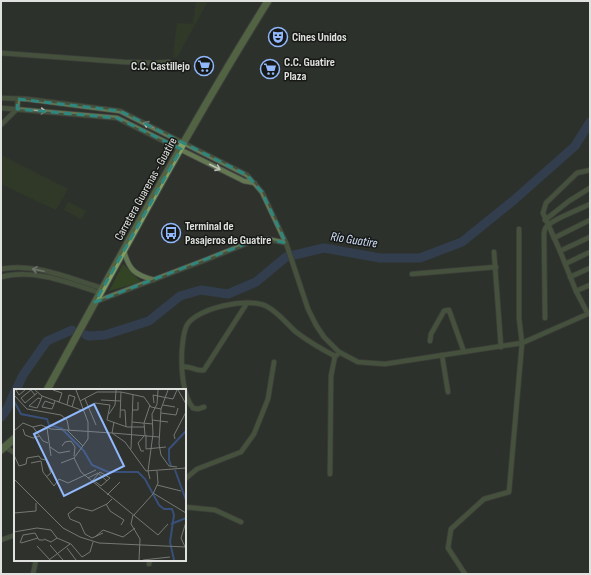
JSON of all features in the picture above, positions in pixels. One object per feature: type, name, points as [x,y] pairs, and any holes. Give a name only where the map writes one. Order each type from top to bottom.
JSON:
[{"type":"main road","name":"Carretera Guarenas - Guatire","points":[[48,389],[156,191],[226,69],[268,1]]},
{"type":"main road","points":[[3,449],[14,439]]},
{"type":"street","points":[[1,53],[124,62],[169,62]]},
{"type":"street","points":[[1,98],[120,111],[247,175],[262,192],[286,243],[308,309],[316,325],[324,337],[339,352],[358,362],[385,364],[522,343],[589,314],[576,291],[543,213],[546,203],[577,173],[590,170]]},
{"type":"street","points":[[1,125],[17,110],[18,99]]},
{"type":"street","points":[[1,108],[117,118],[244,181],[255,183]]},
{"type":"street","points":[[545,220],[569,201],[590,188]]},
{"type":"street","points":[[545,318],[545,228],[548,225],[590,204]]},
{"type":"street","points":[[554,238],[590,220]]},
{"type":"street","points":[[465,574],[448,548],[451,529],[484,499],[509,492],[522,343],[519,318],[519,229]]},
{"type":"street","points":[[560,251],[590,237]]},
{"type":"street","points":[[94,305],[253,241],[267,239],[286,243]]},
{"type":"street","points":[[124,251],[131,269],[141,277],[154,280]]},
{"type":"street","points":[[494,252],[502,347]]},
{"type":"street","points":[[565,264],[590,252]]},
{"type":"street","points":[[1,269],[17,267],[36,269],[101,290]]},
{"type":"street","points":[[412,274],[496,267]]},
{"type":"street","points":[[570,277],[590,268]]},
{"type":"street","points":[[1,277],[12,274],[28,274],[101,290]]},
{"type":"street","points":[[576,291],[590,285]]},
{"type":"street","points":[[186,389],[182,367],[183,341],[187,324],[192,319],[215,307],[257,302],[268,307],[314,345],[335,356]]},
{"type":"street","points":[[182,367],[185,366],[202,371],[204,370],[247,303]]},
{"type":"street","points":[[430,341],[431,334],[444,310],[449,310],[464,352]]},
{"type":"street","points":[[330,474],[330,376],[335,356],[339,352]]},
{"type":"street","points":[[442,356],[448,392]]},
{"type":"street","points":[[186,478],[197,469],[241,452],[254,434],[268,399],[274,362]]},
{"type":"street","points":[[186,390],[191,406],[198,409],[204,407]]},
{"type":"street","points":[[3,449],[14,453]]},
{"type":"street","points":[[186,507],[215,510],[241,522]]},
{"type":"street","points":[[1,540],[14,535]]},
{"type":"street","points":[[33,574],[36,561]]},
{"type":"highlighted area","points":[[18,99],[120,111],[247,175],[262,192],[286,243],[267,239],[253,241],[95,302],[181,149],[117,118],[17,109]]},
{"type":"green space","points":[[196,1],[208,1],[177,57],[173,57],[177,23],[193,24]]},
{"type":"green space","points":[[1,155],[68,189],[56,210],[1,184]]},
{"type":"green space","points":[[68,202],[86,211],[81,219],[64,210]]},
{"type":"green space","points":[[123,264],[141,282],[109,291]]},
{"type":"waterway","name":"Río Guatire","points":[[86,335],[105,335],[149,321],[180,296],[201,290],[228,294],[256,282],[286,257],[324,248],[380,258],[420,258],[462,242],[514,200],[575,146],[590,122]]},
{"type":"waterway","name":"Río Guatire","points":[[16,389],[23,375],[47,341],[72,330]]},
{"type":"waterway","name":"Río Guatire","points":[[1,417],[7,409],[14,393]]},
{"type":"place","name":"Cines Unidos","points":[[278,37]]},
{"type":"place","name":"C.C. Castillejo","points":[[204,66]]},
{"type":"place","name":"C.C. Guatire Plaza","points":[[270,69]]},
{"type":"place","name":"Terminal de Pasajeros de Guatire","points":[[171,233]]}]
